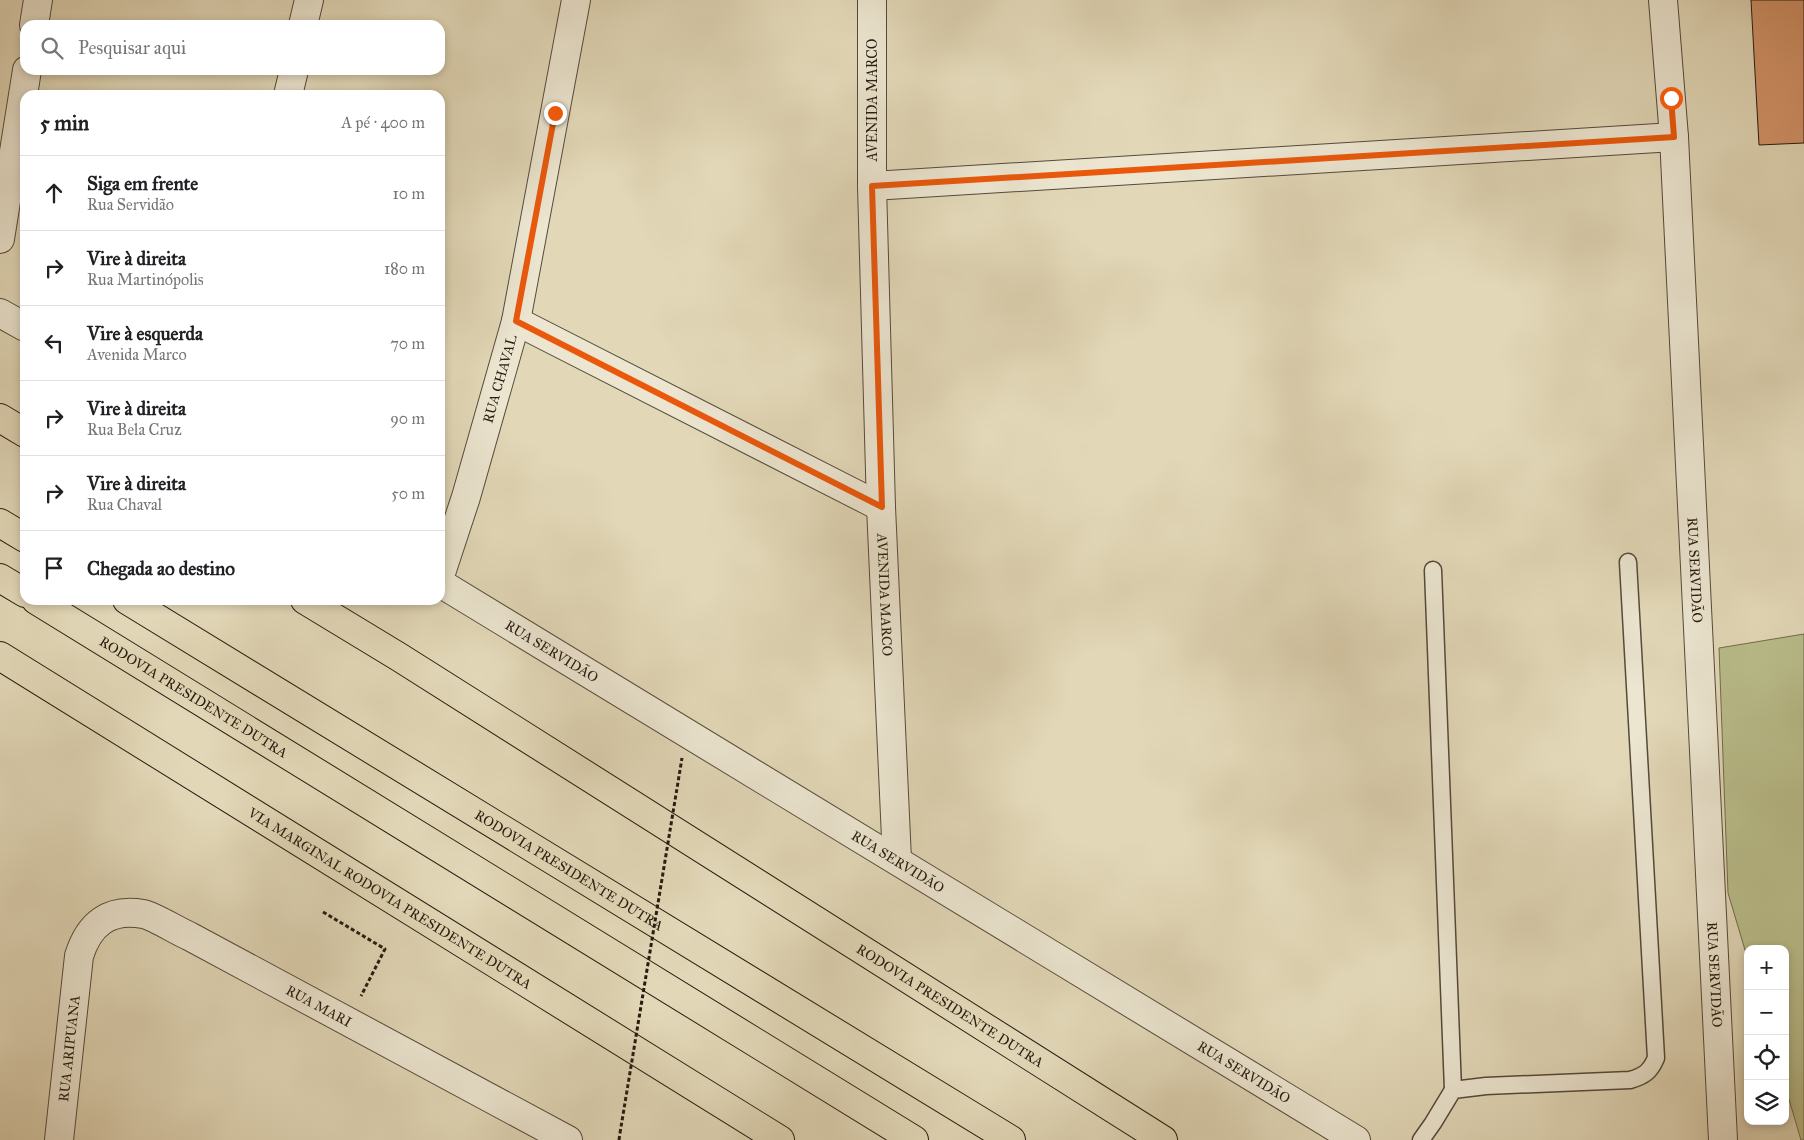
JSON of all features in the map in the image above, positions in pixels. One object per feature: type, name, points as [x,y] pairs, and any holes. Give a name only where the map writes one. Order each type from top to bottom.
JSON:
[{"type":"highway","points":[[0,418],[20,430]]},
{"type":"highway","points":[[0,523],[20,535]]},
{"type":"highway","points":[[0,578],[20,590]]},
{"type":"highway","name":"RODOVIA PRESIDENTE DUTRA","points":[[44,605],[914,1140]]},
{"type":"highway","name":"RODOVIA PRESIDENTE DUTRA","points":[[135,605],[1011,1140]]},
{"type":"highway","name":"RODOVIA PRESIDENTE DUTRA","points":[[323,608],[1163,1140]]},
{"type":"highway","name":"VIA MARGINAL RODOVIA PRESIDENTE DUTRA","points":[[0,656],[780,1140]]},
{"type":"street","points":[[35,20],[38,0]]},
{"type":"street","points":[[304,20],[309,0]]},
{"type":"street","name":"RUA CHAVAL","points":[[445,561],[466,497],[516,321],[576,0]]},
{"type":"street","name":"AVENIDA MARCO","points":[[872,0],[872,186],[896,860]]},
{"type":"street","name":"RUA SERVIDÃO","points":[[1663,0],[1674,137],[1723,1140]]},
{"type":"street","points":[[24,90],[26,75]]},
{"type":"street","points":[[289,90],[293,75]]},
{"type":"street","points":[[0,239],[20,114]]},
{"type":"street","points":[[872,186],[1674,137]]},
{"type":"street","points":[[0,312],[20,324]]},
{"type":"street","points":[[516,321],[882,507]]},
{"type":"street","name":"RUA SERVIDÃO","points":[[445,586],[1356,1140]]},
{"type":"street","name":"RUA MARI","points":[[79,956],[84,939],[99,922],[116,914],[144,914],[189,936],[568,1140]]},
{"type":"street","name":"RUA ARIPUANA","points":[[59,1140],[79,956]]},
{"type":"lane","points":[[1453,1090],[1486,1086],[1630,1080],[1642,1076],[1651,1069],[1656,1058],[1628,562]]},
{"type":"lane","points":[[1421,1140],[1453,1090],[1433,570]]},
{"type":"path","points":[[619,1140],[682,758]]},
{"type":"path","points":[[323,912],[385,949],[348,1022]]},
{"type":"green space","points":[[1804,634],[1804,1140],[1801,1140],[1789,1100],[1789,945],[1744,945],[1744,947],[1728,893],[1719,648]]},
{"type":"building","points":[[1751,0],[1804,0],[1804,143],[1759,145]]},
{"type":"route","points":[[555,113],[516,321],[882,507],[872,186],[1674,137],[1671,98]]}]
